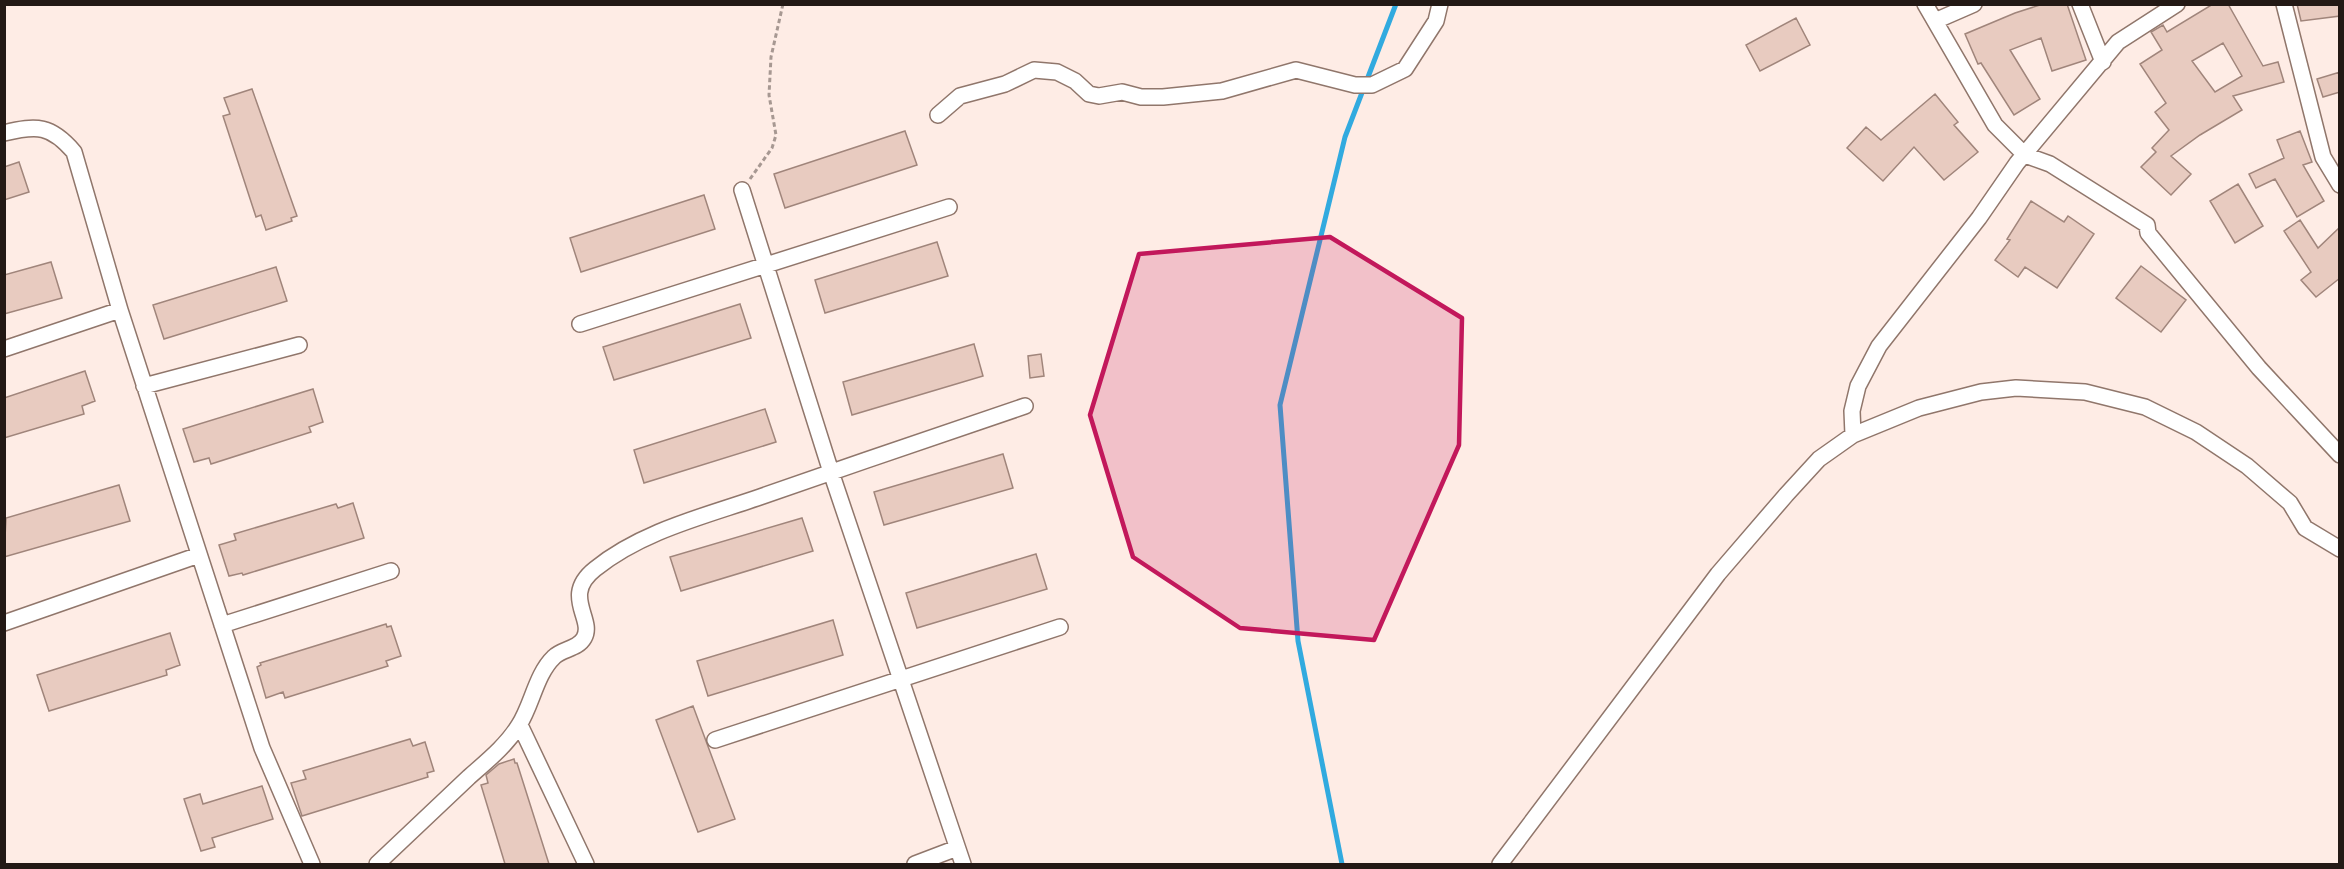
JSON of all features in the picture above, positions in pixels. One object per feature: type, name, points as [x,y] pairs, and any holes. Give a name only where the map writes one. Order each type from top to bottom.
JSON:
[{"type":"street","points":[[938,115],[960,96],[1005,84],[1034,70],[1057,72],[1075,81],[1089,94],[1099,96],[1122,92],[1141,97],[1162,97],[1222,91],[1296,70],[1354,85],[1372,86],[1405,69],[1436,21],[1440,4]]},
{"type":"street","points":[[1925,4],[1995,125],[2025,155],[2050,164],[2147,225],[2148,233],[2259,368],[2340,455]]},
{"type":"street","points":[[1935,21],[1974,4]]},
{"type":"street","points":[[2080,4],[2094,46],[2103,62]]},
{"type":"street","points":[[1853,435],[1852,411],[1858,386],[1879,346],[2025,155],[2118,42],[2177,4]]},
{"type":"street","points":[[2284,4],[2323,157],[2340,185]]},
{"type":"street","points":[[4,133],[26,128],[46,128],[63,139],[74,152],[120,310],[262,748],[312,864]]},
{"type":"street","points":[[742,190],[831,472],[963,864]]},
{"type":"street","points":[[580,324],[949,207]]},
{"type":"street","points":[[4,349],[120,310]]},
{"type":"street","points":[[144,386],[299,345]]},
{"type":"street","points":[[1500,864],[1718,574],[1819,459],[1853,435],[1919,408],[1981,392],[2016,388],[2085,392],[2145,407],[2196,432],[2247,466],[2290,503],[2306,528],[2340,549]]},
{"type":"street","points":[[377,864],[494,757],[520,725],[545,670],[554,657],[581,643],[586,636],[587,628],[582,614],[579,591],[584,580],[594,569],[656,533],[1025,405]]},
{"type":"street","points":[[1852,411],[1871,428]]},
{"type":"street","points":[[4,623],[199,555]]},
{"type":"street","points":[[222,625],[391,571]]},
{"type":"street","points":[[715,740],[1060,627]]},
{"type":"street","points":[[520,725],[586,864]]},
{"type":"street","points":[[915,864],[957,848]]},
{"type":"path","points":[[742,190],[772,148],[776,135],[769,95],[771,57],[783,4]]},
{"type":"highlighted area","points":[[1330,237],[1462,318],[1459,445],[1374,640],[1240,628],[1133,557],[1090,415],[1139,254]]},
{"type":"building","points":[[2043,4],[2067,4],[2086,60],[2052,71],[2041,38],[2010,50],[2040,99],[2014,115],[1981,63],[1978,64],[1965,34]]},
{"type":"building","points":[[2213,4],[2228,4],[2263,66],[2278,62],[2284,82],[2233,96],[2242,110],[2200,135],[2171,156],[2191,174],[2171,195],[2141,167],[2156,152],[2152,148],[2169,130],[2155,112],[2166,103],[2140,64],[2162,50],[2151,32],[2163,25],[2167,32]],"holes":[[[2223,43],[2242,76],[2215,92],[2192,61]]]},
{"type":"building","points":[[2297,4],[2340,4],[2340,16],[2301,21]]},
{"type":"building","points":[[1796,18],[1810,45],[1760,71],[1746,45]]},
{"type":"building","points":[[2340,72],[2340,92],[2323,97],[2317,79]]},
{"type":"building","points":[[252,89],[297,216],[291,218],[292,221],[266,230],[261,215],[256,217],[223,116],[230,114],[224,98]]},
{"type":"building","points":[[1935,94],[1958,122],[1954,125],[1978,152],[1944,180],[1914,147],[1883,181],[1847,148],[1866,127],[1881,140]]},
{"type":"building","points":[[905,131],[917,165],[785,208],[774,174]]},
{"type":"building","points":[[2300,131],[2312,162],[2303,165],[2324,201],[2297,217],[2275,179],[2256,188],[2249,174],[2284,158],[2277,140]]},
{"type":"building","points":[[19,162],[29,192],[4,200],[4,167]]},
{"type":"building","points":[[2238,184],[2263,226],[2235,243],[2210,201]]},
{"type":"building","points":[[704,195],[715,229],[581,272],[570,238]]},
{"type":"building","points":[[2031,201],[2064,222],[2068,216],[2094,234],[2057,288],[2025,267],[2018,277],[1995,260],[2010,240],[2007,239]]},
{"type":"building","points":[[2300,220],[2318,248],[2340,227],[2340,278],[2316,297],[2301,280],[2311,272],[2284,231]]},
{"type":"building","points":[[937,242],[948,276],[825,313],[815,280]]},
{"type":"building","points":[[51,262],[62,298],[4,314],[4,275]]},
{"type":"building","points":[[2141,266],[2186,300],[2161,332],[2116,298]]},
{"type":"building","points":[[276,267],[287,301],[164,339],[153,305]]},
{"type":"building","points":[[740,304],[751,338],[614,380],[603,347]]},
{"type":"building","points":[[974,344],[983,376],[852,415],[843,382]]},
{"type":"building","points":[[1041,354],[1044,376],[1030,378],[1028,356]]},
{"type":"building","points":[[85,371],[95,401],[82,406],[84,414],[4,438],[4,398]]},
{"type":"building","points":[[313,389],[323,422],[309,427],[311,432],[211,464],[209,458],[194,462],[183,429]]},
{"type":"building","points":[[765,409],[776,442],[644,483],[634,450]]},
{"type":"building","points":[[1003,454],[1013,488],[884,525],[874,492]]},
{"type":"building","points":[[119,485],[130,521],[4,557],[6,518]]},
{"type":"building","points":[[353,503],[364,538],[243,575],[242,573],[229,576],[219,545],[236,540],[234,534],[336,504],[338,508]]},
{"type":"building","points":[[802,518],[813,551],[681,591],[670,557]]},
{"type":"building","points":[[1036,554],[1047,589],[917,628],[906,593]]},
{"type":"building","points":[[833,620],[843,655],[708,696],[697,661]]},
{"type":"building","points":[[386,624],[387,627],[391,626],[401,656],[386,661],[388,666],[285,698],[283,692],[266,698],[257,667],[261,665],[260,663]]},
{"type":"building","points":[[170,633],[180,665],[166,670],[167,675],[49,711],[37,675]]},
{"type":"building","points":[[693,706],[735,819],[698,832],[656,720]]},
{"type":"building","points":[[410,739],[413,746],[425,742],[434,771],[427,773],[428,777],[302,816],[291,783],[306,779],[303,771]]},
{"type":"building","points":[[514,759],[549,864],[505,864],[481,785],[488,783],[486,775],[499,764]]},
{"type":"building","points":[[262,786],[273,819],[212,838],[215,847],[201,851],[184,799],[200,794],[203,804]]},
{"type":"waterway","points":[[1342,864],[1298,641],[1280,405],[1345,137],[1396,4]]}]
